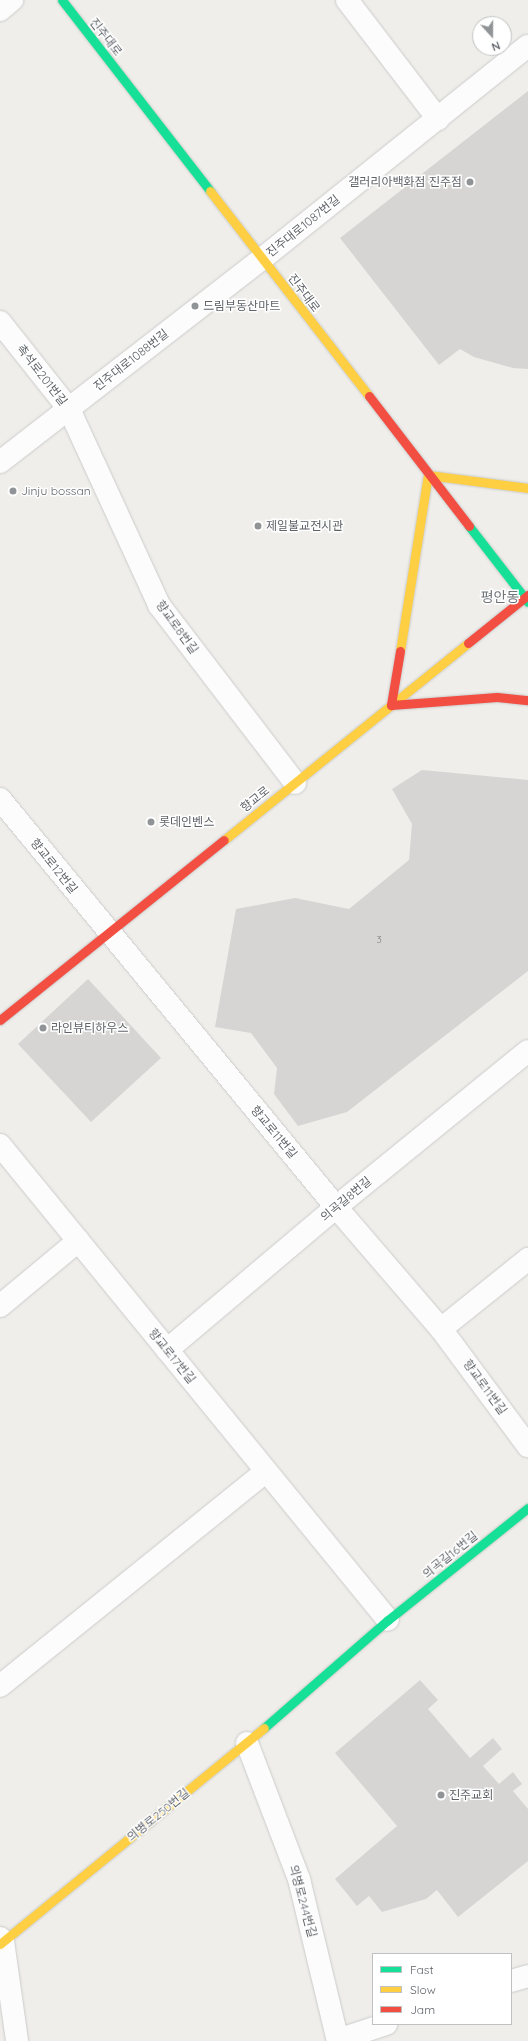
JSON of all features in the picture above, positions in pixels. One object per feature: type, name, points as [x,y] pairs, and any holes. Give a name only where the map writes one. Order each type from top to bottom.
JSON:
[{"type":"street","points":[[0,10],[12,0]]},
{"type":"street","name":"진주대로","points":[[62,0],[263,258],[428,475],[527,598]]},
{"type":"street","points":[[347,0],[438,118]]},
{"type":"street","name":"진주대로1087번길","points":[[263,258],[528,46]]},
{"type":"street","name":"진주대로1088번길","points":[[0,462],[263,258]]},
{"type":"street","name":"촉석로201번길","points":[[0,322],[69,409]]},
{"type":"street","name":"향교로8번길","points":[[69,409],[159,605],[295,783]]},
{"type":"street","points":[[528,488],[428,475],[391,705],[496,697],[528,700]]},
{"type":"street","name":"향교로","points":[[0,1020],[391,705],[527,598]]},
{"type":"street","name":"향교로12번길","points":[[0,799],[109,932]]},
{"type":"street","name":"향교로11번길","points":[[109,932],[336,1207],[441,1329],[528,1446]]},
{"type":"street","name":"의곡길8번길","points":[[167,1350],[336,1207],[528,1051]]},
{"type":"street","name":"향교로17번길","points":[[0,1146],[388,1620]]},
{"type":"street","points":[[0,1306],[78,1241]]},
{"type":"street","points":[[441,1329],[528,1259]]},
{"type":"street","points":[[0,1686],[266,1471]]},
{"type":"street","name":"의곡길16번길","points":[[388,1620],[528,1508]]},
{"type":"street","name":"의병로250번길","points":[[17,2041],[1,1941],[247,1742],[388,1620]]},
{"type":"street","name":"의병로244번길","points":[[247,1742],[299,1879],[338,2041]]},
{"type":"street","points":[[512,1981],[528,1976]]},
{"type":"street","points":[[338,2041],[383,2025]]},
{"type":"building","name":"갤러리아백화점 진주점","points":[[528,91],[528,369],[513,368],[474,357],[460,349],[439,365],[340,238]]},
{"type":"building","points":[[422,770],[528,780],[528,971],[347,1112],[298,1126],[274,1094],[277,1068],[251,1033],[215,1027],[236,909],[295,898],[349,909],[409,860],[412,824],[392,789]]},
{"type":"building","points":[[88,979],[161,1058],[91,1122],[18,1044]]},
{"type":"building","points":[[420,1680],[438,1700],[428,1709],[470,1758],[493,1738],[502,1749],[483,1766],[499,1784],[513,1772],[522,1784],[513,1791],[528,1809],[528,1861],[458,1917],[437,1890],[426,1899],[382,1912],[369,1896],[357,1906],[335,1879],[397,1826],[335,1753]]},
{"type":"traffic: fast","points":[[62,0],[210,191]]},
{"type":"traffic: fast","points":[[469,526],[528,602]]},
{"type":"traffic: fast","points":[[264,1728],[388,1620],[528,1508]]},
{"type":"traffic: slow","points":[[210,191],[369,396]]},
{"type":"traffic: slow","points":[[400,651],[428,475],[528,488]]},
{"type":"traffic: slow","points":[[224,840],[468,643]]},
{"type":"traffic: slow","points":[[0,1944],[264,1728]]},
{"type":"traffic: jam","points":[[369,396],[469,526]]},
{"type":"traffic: jam","points":[[468,643],[528,595]]},
{"type":"traffic: jam","points":[[400,651],[391,705],[497,697],[528,700]]},
{"type":"traffic: jam","points":[[0,1020],[224,840]]},
{"type":"place","name":"갤러리아백화점 진주점","points":[[470,182]]},
{"type":"place","name":"드림부동산마트","points":[[195,306]]},
{"type":"place","name":"Jinju bossan","points":[[13,491]]},
{"type":"place","name":"제일불교전시관","points":[[258,526]]},
{"type":"place","name":"롯데인벤스","points":[[151,822]]},
{"type":"place","name":"라인뷰티하우스","points":[[43,1028]]},
{"type":"place","name":"진주교회","points":[[441,1795]]},
{"type":"district","name":"평안동","points":[[500,597]]}]
